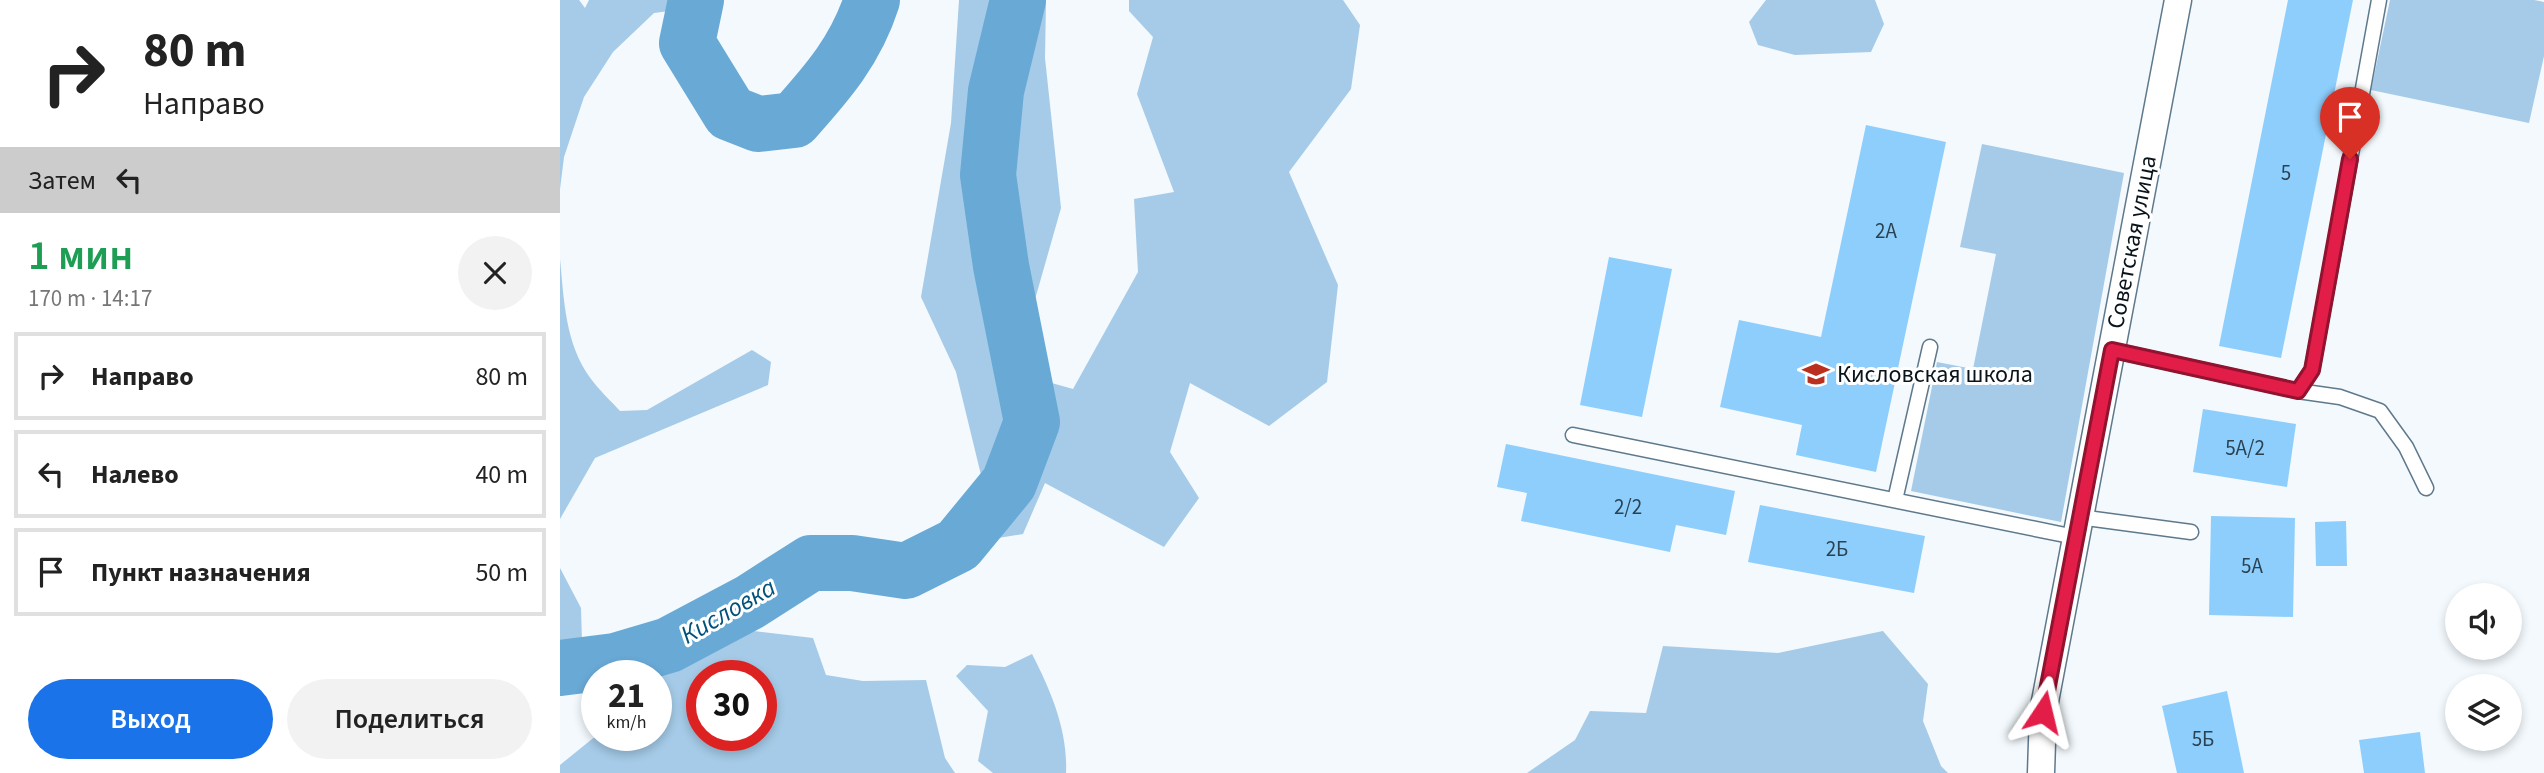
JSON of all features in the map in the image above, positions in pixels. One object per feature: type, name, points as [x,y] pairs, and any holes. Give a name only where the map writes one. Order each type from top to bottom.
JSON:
[{"type":"street","name":"Советская улица","points":[[2041,773],[2043,712],[2178,0]]},
{"type":"lane","points":[[2298,391],[2312,370],[2379,0]]},
{"type":"lane","points":[[1895,500],[1930,347]]},
{"type":"lane","points":[[2112,350],[2298,391],[2340,397],[2380,411],[2406,447],[2426,488]]},
{"type":"lane","points":[[1573,435],[1895,500],[2077,527],[2191,532]]},
{"type":"shaded area","points":[[560,0],[579,0],[585,8],[589,0],[685,0],[685,9],[654,13],[613,52],[584,97],[564,157],[560,189]]},
{"type":"shaded area","points":[[959,0],[1046,0],[1045,58],[1061,208],[1028,324],[1034,378],[1073,389],[1138,272],[1134,199],[1174,192],[1137,94],[1153,37],[1129,11],[1129,0],[1343,0],[1360,25],[1351,89],[1289,172],[1338,285],[1327,382],[1269,426],[1190,383],[1170,452],[1199,498],[1164,547],[1045,483],[1023,534],[992,539],[990,512],[956,372],[921,297],[951,123]]},
{"type":"shaded area","points":[[1766,0],[1875,0],[1884,24],[1871,52],[1795,55],[1758,45],[1749,22]]},
{"type":"shaded area","points":[[2390,0],[2544,2],[2544,56],[2529,123],[2371,90]]},
{"type":"shaded area","points":[[1982,144],[2124,173],[2061,522],[1911,491],[1937,362],[1973,369],[1996,254],[1960,247]]},
{"type":"shaded area","points":[[560,259],[567,321],[576,351],[591,379],[620,411],[647,410],[752,350],[771,362],[768,385],[595,458],[560,519]]},
{"type":"shaded area","points":[[560,568],[581,608],[582,642],[560,647]]},
{"type":"shaded area","points":[[737,629],[813,638],[826,675],[863,681],[926,680],[945,758],[955,773],[560,773],[560,765],[581,748],[581,751],[672,751],[672,664]]},
{"type":"shaded area","points":[[1883,631],[1928,684],[1923,721],[1941,766],[1948,773],[1527,773],[1575,740],[1590,711],[1646,713],[1663,646],[1778,653]]},
{"type":"shaded area","points":[[1032,654],[1057,712],[1064,742],[1066,773],[993,773],[978,761],[988,711],[956,676],[967,665],[1005,667]]},
{"type":"building","points":[[2288,0],[2353,0],[2281,358],[2219,346]]},
{"type":"building","points":[[1866,125],[1946,142],[1876,472],[1796,455],[1802,425],[1720,407],[1739,320],[1821,337]]},
{"type":"building","points":[[1609,257],[1672,269],[1642,417],[1580,405]]},
{"type":"building","points":[[2203,409],[2296,424],[2287,487],[2193,472]]},
{"type":"building","points":[[1506,444],[1735,491],[1726,535],[1676,525],[1670,552],[1521,521],[1527,493],[1497,487]]},
{"type":"building","points":[[1760,505],[1925,536],[1914,593],[1748,562]]},
{"type":"building","points":[[2211,516],[2295,518],[2293,617],[2209,615]]},
{"type":"building","points":[[2346,521],[2347,566],[2316,566],[2315,522]]},
{"type":"building","points":[[2227,691],[2244,773],[2177,773],[2162,706]]},
{"type":"building","points":[[2420,732],[2425,773],[2364,773],[2359,740]]},
{"type":"waterway","name":"Кисловка","points":[[696,0],[687,43],[730,113],[758,124],[794,120],[829,79],[849,50],[872,0]]},
{"type":"waterway","points":[[560,668],[615,661],[669,645],[750,602],[811,563],[852,563],[906,571],[958,545],[1009,483],[1032,422],[1001,266],[988,175],[996,91],[1018,0]]},
{"type":"place","name":"Кисловская школа","points":[[1816,374]]},
{"type":"route","points":[[2043,712],[2112,350],[2298,391],[2312,370],[2350,159]]}]
